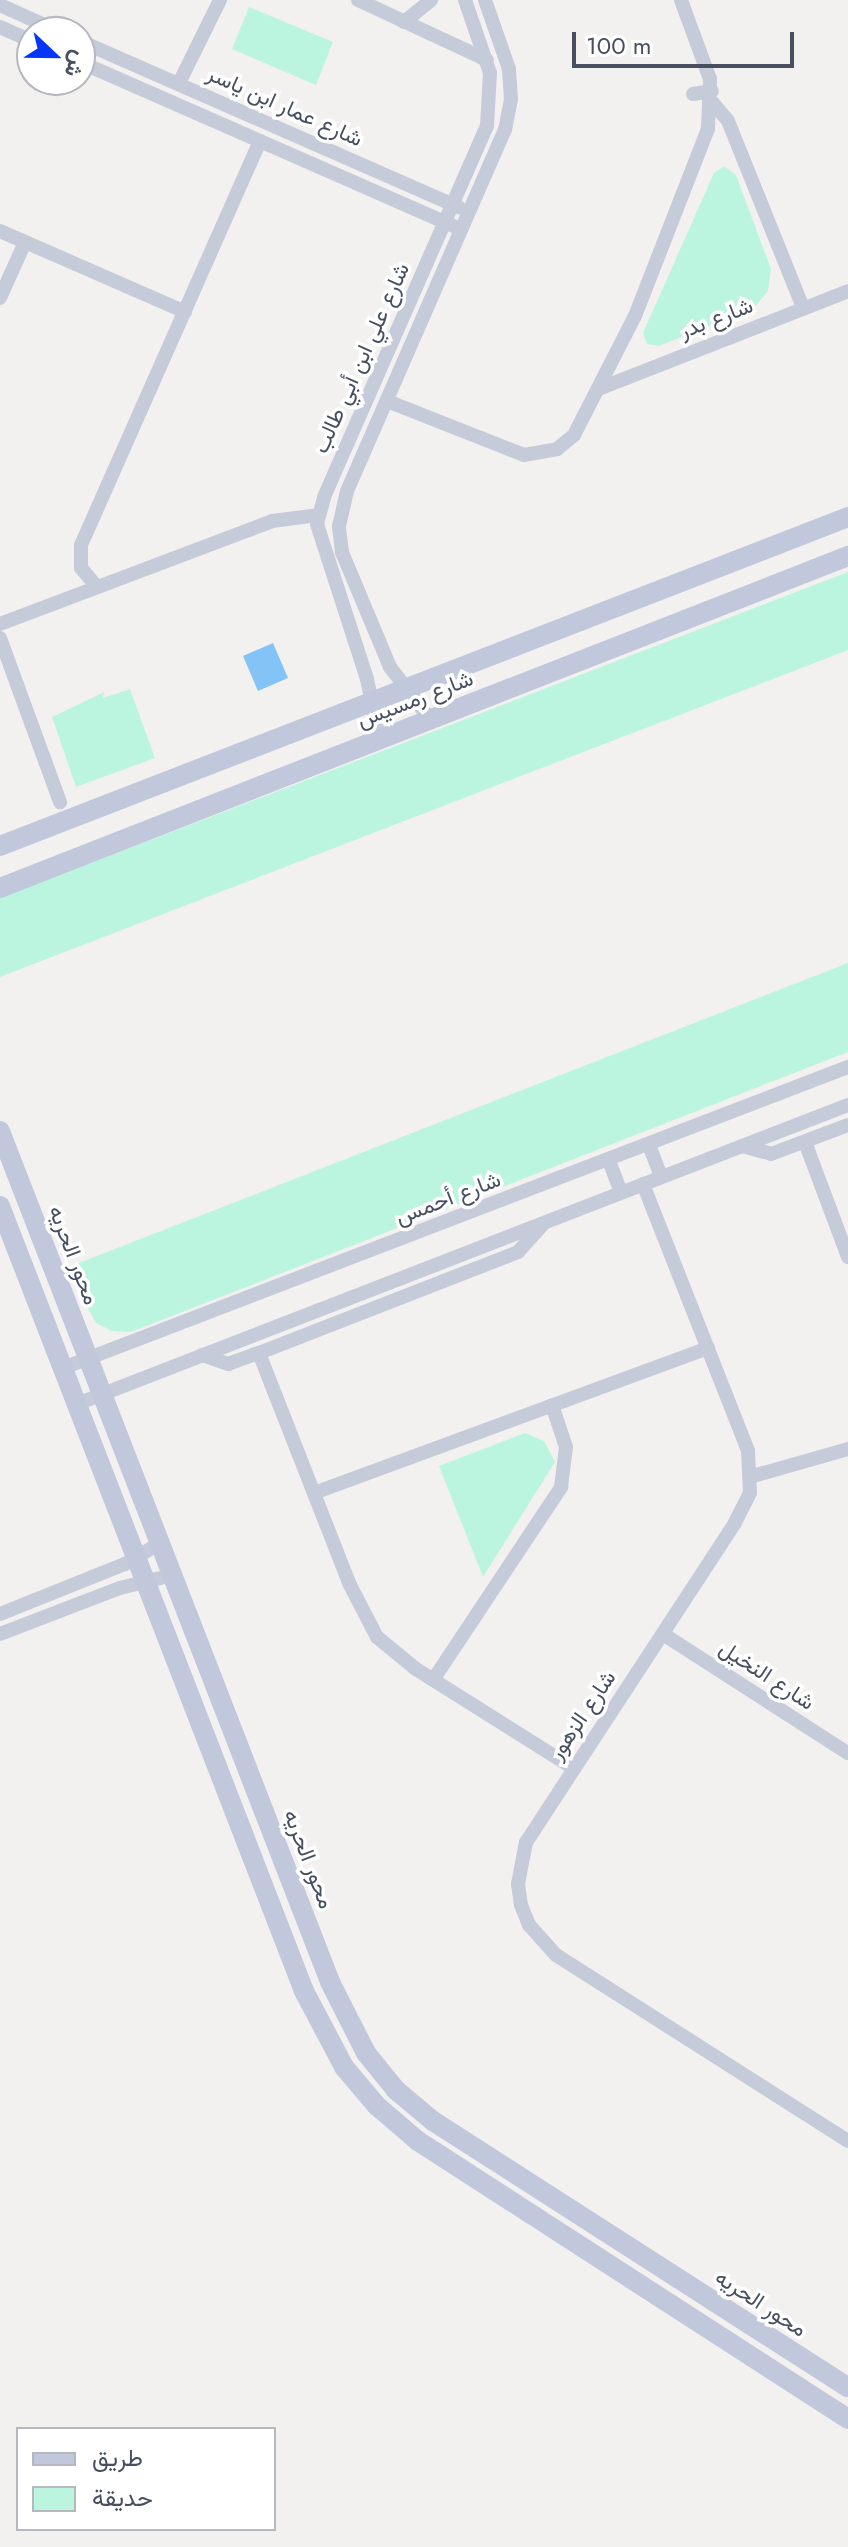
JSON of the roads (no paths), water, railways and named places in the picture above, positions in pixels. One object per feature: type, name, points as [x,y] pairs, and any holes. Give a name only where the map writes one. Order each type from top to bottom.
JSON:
[{"type":"main road","name":"شارع رمسيس","points":[[0,846],[848,517]]},
{"type":"main road","name":"شارع رمسيس","points":[[0,888],[848,556]]},
{"type":"main road","name":"محور الحريه","points":[[0,1131],[330,1982],[358,2039],[385,2078],[433,2121],[848,2387]]},
{"type":"main road","points":[[0,1206],[304,1991],[335,2052],[365,2093],[432,2151],[848,2419]]},
{"type":"street","points":[[179,83],[220,0]]},
{"type":"street","points":[[358,0],[487,60]]},
{"type":"street","points":[[404,22],[431,0]]},
{"type":"street","name":"شارع علي ابن أبي طالب","points":[[318,515],[491,113],[487,60],[465,0]]},
{"type":"street","name":"شارع علي ابن أبي طالب","points":[[430,719],[403,690],[339,538],[343,502],[505,130],[511,99],[509,69],[485,0]]},
{"type":"street","points":[[681,0],[712,97],[732,128],[803,308]]},
{"type":"street","points":[[0,5],[24,16]]},
{"type":"street","name":"شارع عمار ابن ياسر","points":[[96,48],[471,212]]},
{"type":"street","name":"شارع عمار ابن ياسر","points":[[96,69],[463,230]]},
{"type":"street","points":[[693,94],[712,97]]},
{"type":"street","points":[[387,401],[513,453],[535,455],[557,449],[574,435],[601,388],[704,141],[712,97]]},
{"type":"street","points":[[97,587],[81,568],[81,545],[260,141]]},
{"type":"street","points":[[0,231],[185,312]]},
{"type":"street","points":[[0,298],[25,242]]},
{"type":"street","name":"شارع بدر","points":[[601,388],[848,291]]},
{"type":"street","points":[[0,624],[272,521],[318,515],[321,549],[373,702],[379,738]]},
{"type":"street","points":[[0,638],[60,802]]},
{"type":"street","name":"شارع أحمس","points":[[63,1368],[848,1067]]},
{"type":"street","points":[[77,1404],[848,1105]]},
{"type":"street","points":[[742,1146],[771,1154],[848,1125]]},
{"type":"street","points":[[805,1142],[848,1257]]},
{"type":"street","points":[[649,1145],[661,1177]]},
{"type":"street","points":[[609,1161],[621,1192]]},
{"type":"street","points":[[643,1184],[748,1451],[753,1476],[848,1449]]},
{"type":"street","points":[[202,1355],[228,1364],[259,1353],[518,1252],[544,1223]]},
{"type":"street","points":[[314,1493],[708,1348]]},
{"type":"street","points":[[259,1353],[367,1623],[388,1649],[573,1768]]},
{"type":"street","points":[[433,1680],[561,1487],[566,1447],[552,1405]]},
{"type":"street","name":"شارع الزهور","points":[[753,1476],[740,1516],[526,1842],[520,1863],[520,1895],[529,1925],[575,1968],[848,2141]]},
{"type":"street","points":[[0,1614],[138,1557],[160,1543]]},
{"type":"street","points":[[0,1634],[146,1580],[172,1575]]},
{"type":"street","name":"شارع النخيل","points":[[663,1634],[848,1753]]},
{"type":"water","points":[[273,643],[288,678],[258,691],[243,656]]}]
